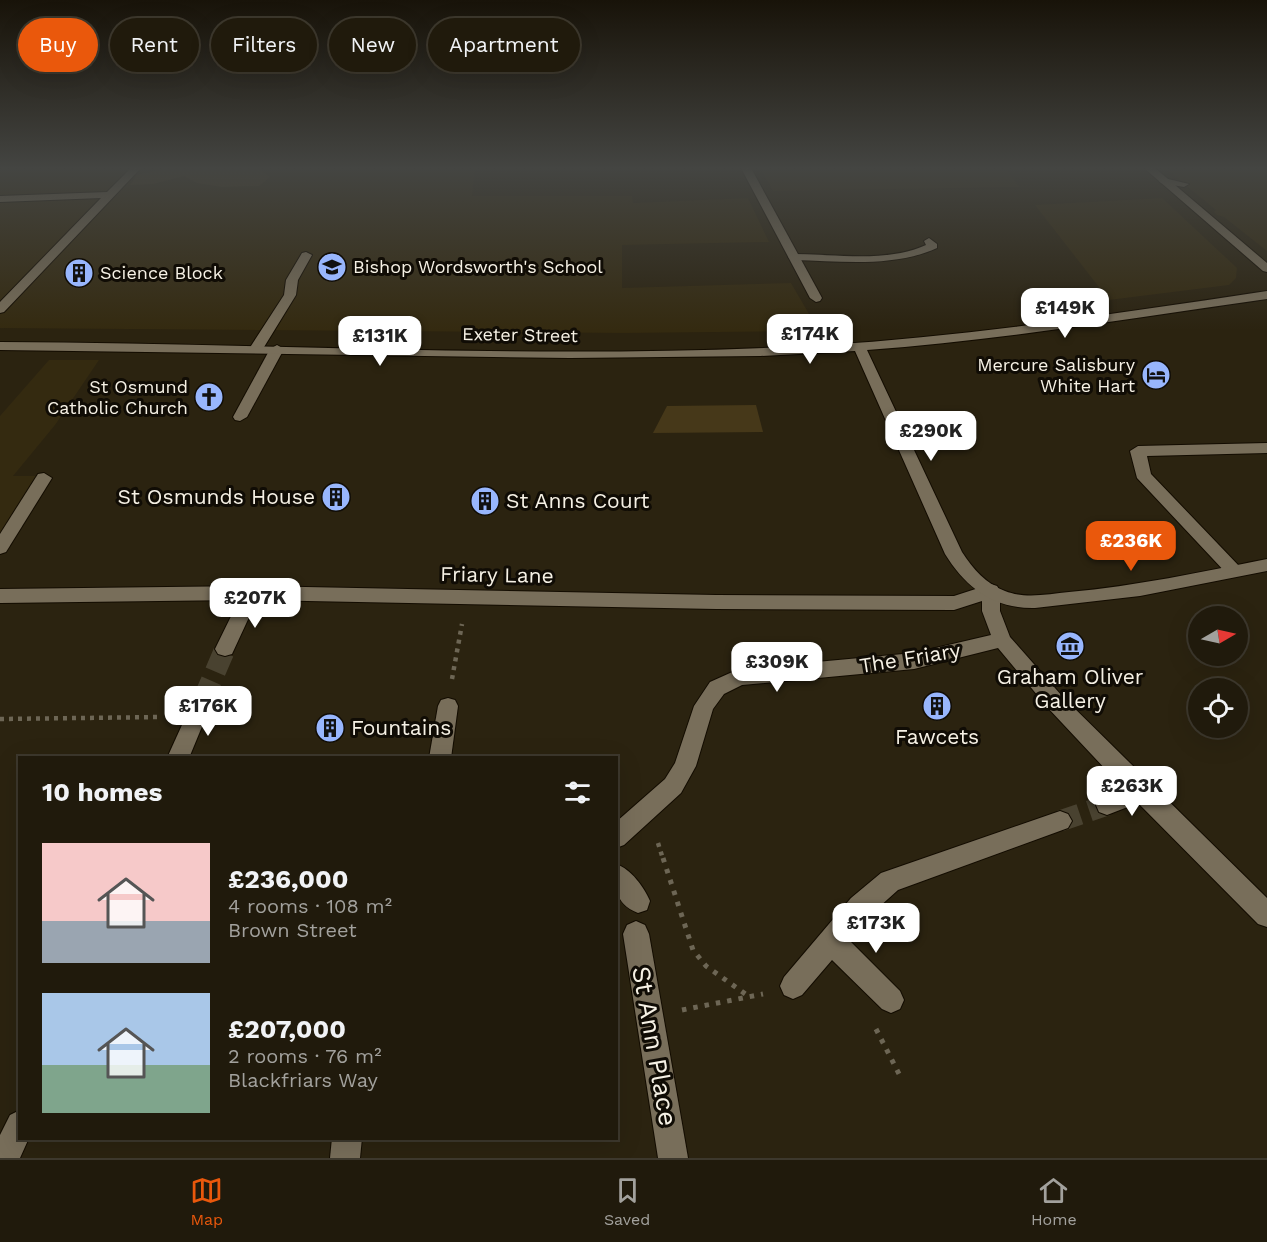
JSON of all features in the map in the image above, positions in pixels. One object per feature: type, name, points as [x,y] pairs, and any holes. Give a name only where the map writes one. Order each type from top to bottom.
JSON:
[{"type":"street","points":[[0,309],[85,222]]},
{"type":"street","points":[[775,222],[816,298]]},
{"type":"street","points":[[1218,222],[1267,271],[1263,296]]},
{"type":"street","points":[[794,257],[880,257],[912,254],[924,252],[933,246],[929,241]]},
{"type":"street","points":[[256,349],[290,295],[292,280],[306,255]]},
{"type":"street","name":"Exeter Street","points":[[0,346],[655,354],[760,352],[976,335],[1263,296]]},
{"type":"street","points":[[859,346],[954,554],[971,579],[991,591],[1019,601],[1084,597],[1267,565]]},
{"type":"street","points":[[240,417],[276,349]]},
{"type":"street","points":[[1234,571],[1143,475],[1138,451],[1267,448]]},
{"type":"street","points":[[0,548],[44,478]]},
{"type":"street","points":[[991,591],[991,611],[1002,640],[1055,702],[1142,792],[1267,915]]},
{"type":"street","name":"Friary Lane","points":[[0,596],[251,593],[716,602],[954,603],[991,591]]},
{"type":"street","points":[[225,649],[251,593]]},
{"type":"street","name":"The Friary","points":[[618,835],[673,786],[685,766],[704,706],[717,688],[739,677],[914,661],[1002,640]]},
{"type":"street","points":[[440,756],[447,706]]},
{"type":"street","points":[[179,756],[199,708]]},
{"type":"street","points":[[1107,805],[1142,792]]},
{"type":"street","points":[[793,986],[860,907],[890,881],[1060,821]]},
{"type":"street","points":[[618,877],[638,901]]},
{"type":"street","name":"St Ann Place","points":[[636,934],[673,1158]]},
{"type":"street","points":[[831,940],[891,1000]]},
{"type":"street","points":[[5,1158],[18,1129]]},
{"type":"street","points":[[345,1158],[347,1140]]},
{"type":"path","points":[[447,706],[467,597]]},
{"type":"path","points":[[0,719],[199,708]]},
{"type":"path","points":[[647,810],[693,950],[706,966],[750,998]]},
{"type":"path","points":[[650,1016],[750,998],[793,986]]},
{"type":"path","points":[[891,1000],[873,1022],[899,1074]]},
{"type":"shaded area","name":"Bishop Wordsworth's School","points":[[0,222],[759,222],[769,242],[622,245],[622,288],[791,283],[819,331],[623,333],[0,328]]},
{"type":"shaded area","points":[[1048,222],[1188,222],[1237,268],[1236,278],[1229,285],[1109,300]]},
{"type":"shaded area","points":[[1230,222],[1267,222],[1267,251]]},
{"type":"shaded area","points":[[49,360],[99,360],[55,425],[13,476],[39,476],[0,538],[0,416]]},
{"type":"shaded area","points":[[756,405],[763,432],[653,433],[667,406]]},
{"type":"tunnel","points":[[203,700],[225,649]]},
{"type":"tunnel","points":[[1060,821],[1107,805]]},
{"type":"place","name":"Bishop Wordsworth's School","points":[[332,267]]},
{"type":"place","name":"Science Block","points":[[79,273]]},
{"type":"place","name":"Mercure Salisbury White Hart","points":[[1156,375]]},
{"type":"place","name":"St Osmund Catholic Church","points":[[209,397]]},
{"type":"place","name":"St Osmunds House","points":[[336,497]]},
{"type":"place","name":"St Anns Court","points":[[485,501]]},
{"type":"place","name":"Graham Oliver Gallery","points":[[1070,646]]},
{"type":"place","name":"Fawcets","points":[[937,706]]},
{"type":"place","name":"Fountains","points":[[330,728]]}]
